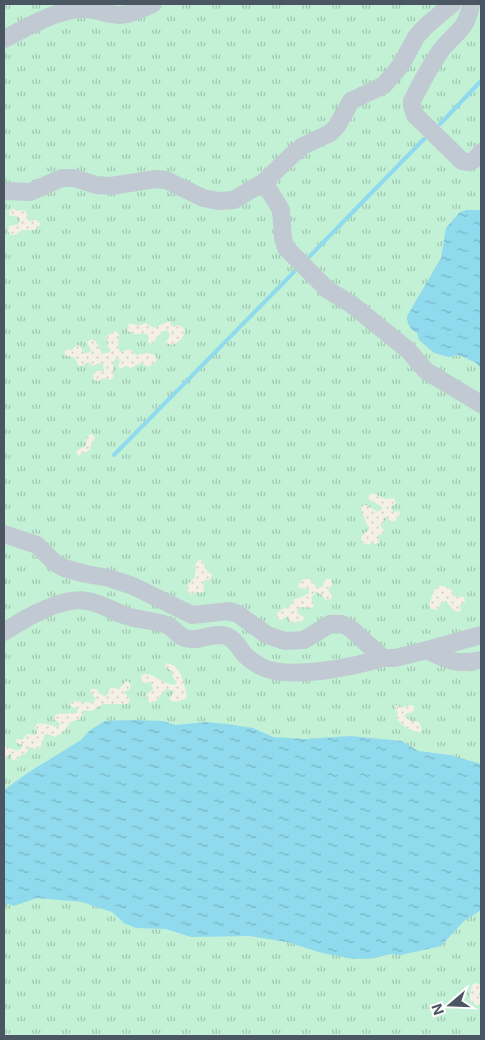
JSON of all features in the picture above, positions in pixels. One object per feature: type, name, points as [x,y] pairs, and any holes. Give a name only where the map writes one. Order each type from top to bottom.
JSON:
[{"type":"lane","points":[[4,38],[42,20],[70,10],[81,8],[93,9],[121,15],[153,4]]},
{"type":"lane","points":[[4,191],[30,192],[62,178],[74,178],[111,186],[156,178],[166,180],[203,198],[218,201],[234,200],[264,182],[303,146],[330,133],[337,126],[351,101],[384,85],[401,65],[416,37],[452,4]]},
{"type":"lane","points":[[471,4],[466,24],[435,60],[412,101],[412,106],[415,115],[462,161],[468,163],[473,161],[481,152]]},
{"type":"lane","points":[[264,182],[281,210],[283,238],[286,248],[328,290],[351,304],[408,350],[426,371],[481,404]]},
{"type":"lane","points":[[4,534],[37,545],[55,563],[64,568],[109,578],[133,586],[192,615],[230,611],[238,614],[260,631],[285,641],[304,640],[330,624],[342,624],[350,628],[382,658]]},
{"type":"lane","points":[[4,632],[45,608],[81,600],[96,603],[130,617],[169,626],[184,638],[196,639],[224,635],[233,640],[246,656],[268,670],[296,672],[342,668],[382,658],[395,658],[432,650],[481,635]]},
{"type":"lane","points":[[432,650],[454,662],[466,663],[481,660]]},
{"type":"path","points":[[4,580],[4,584]]},
{"type":"green space","points":[[4,4],[481,4],[481,1036],[4,1036]]},
{"type":"sand","points":[[14,209],[17,211],[24,210],[28,221],[36,220],[40,223],[39,227],[34,230],[22,230],[15,235],[11,235],[8,231],[9,227],[18,224],[20,221],[20,218],[9,215],[9,211]]},
{"type":"sand","points":[[169,321],[173,327],[179,325],[185,330],[180,340],[172,345],[166,343],[170,334],[167,330],[161,332],[151,344],[148,342],[148,334],[133,334],[127,330],[128,325],[132,323],[138,326],[145,323],[154,328]]},
{"type":"sand","points":[[115,331],[119,334],[118,347],[120,352],[130,349],[136,355],[147,353],[155,355],[157,360],[149,367],[141,363],[131,368],[126,366],[120,369],[118,367],[120,360],[116,358],[113,363],[113,378],[110,380],[103,378],[99,381],[94,380],[93,375],[97,371],[104,371],[103,364],[99,363],[92,366],[88,362],[79,366],[75,358],[65,355],[65,350],[72,350],[77,345],[80,346],[84,353],[88,353],[91,351],[87,342],[92,339],[97,343],[102,353],[108,353],[111,350],[107,346],[109,342],[105,337]]},
{"type":"sand","points":[[90,434],[95,438],[90,450],[78,456],[76,451],[86,446],[87,437]]},
{"type":"sand","points":[[373,493],[385,499],[394,498],[396,504],[391,506],[391,509],[394,512],[399,511],[400,514],[394,522],[383,517],[384,523],[380,525],[384,531],[383,534],[378,535],[379,543],[371,542],[369,545],[363,543],[361,538],[369,530],[362,512],[362,506],[366,505],[378,512],[382,509],[381,506],[368,499],[370,494]]},
{"type":"sand","points":[[200,559],[207,571],[212,574],[210,580],[205,580],[203,583],[204,592],[197,591],[192,595],[188,591],[188,586],[195,577],[196,563]]},
{"type":"sand","points":[[308,578],[318,588],[323,586],[326,579],[331,579],[332,585],[328,590],[332,596],[331,599],[326,600],[321,594],[316,592],[311,598],[314,605],[312,608],[300,607],[297,610],[298,614],[304,617],[302,622],[297,621],[292,624],[287,616],[282,620],[278,619],[277,613],[284,608],[290,607],[295,599],[309,593],[309,589],[299,588],[298,586],[302,580]]},
{"type":"sand","points":[[440,586],[452,590],[452,596],[464,597],[465,602],[460,605],[461,611],[457,612],[452,609],[446,600],[443,604],[439,603],[440,606],[437,610],[430,609],[434,590]]},
{"type":"sand","points":[[167,663],[179,672],[184,683],[187,698],[176,702],[170,700],[174,691],[166,689],[157,700],[150,703],[146,697],[153,690],[151,682],[143,683],[141,676],[148,674],[175,685],[177,682],[173,677],[172,671],[165,667]]},
{"type":"sand","points":[[126,681],[131,686],[130,689],[124,692],[130,700],[127,704],[103,704],[92,711],[84,710],[80,719],[70,722],[66,729],[59,734],[54,737],[45,734],[40,748],[30,747],[26,753],[16,760],[12,760],[11,754],[9,754],[5,760],[4,768],[4,746],[20,750],[23,745],[17,743],[16,739],[22,740],[27,734],[36,735],[35,727],[37,724],[43,723],[56,727],[60,723],[54,719],[56,714],[77,713],[78,707],[73,708],[70,705],[72,701],[92,703],[96,699],[90,691],[91,689],[96,689],[101,695],[106,696],[111,687],[119,689]]},
{"type":"sand","points":[[397,705],[401,708],[410,705],[414,706],[414,712],[407,713],[404,716],[411,721],[419,722],[422,729],[421,732],[410,729],[398,721],[395,706]]},
{"type":"sand","points":[[476,983],[481,985],[481,992],[478,994],[481,998],[481,1004],[477,1005],[470,1000],[472,985]]},
{"type":"water","points":[[479,210],[481,212],[481,368],[476,363],[459,355],[449,357],[434,353],[419,340],[417,333],[408,324],[407,316],[441,258],[446,228],[460,212]]},
{"type":"water","points":[[105,721],[163,721],[175,725],[207,722],[227,724],[253,728],[273,737],[304,739],[351,736],[402,741],[418,751],[450,755],[481,764],[481,910],[464,921],[441,946],[401,955],[390,954],[375,958],[354,959],[322,953],[287,942],[249,936],[191,937],[166,929],[136,928],[124,923],[112,912],[82,902],[37,898],[14,906],[4,905],[4,790],[81,740],[90,730]]},
{"type":"waterway","points":[[440,124],[481,81]]},
{"type":"waterway","points":[[310,256],[424,139]]},
{"type":"waterway","points":[[114,455],[294,272]]}]
